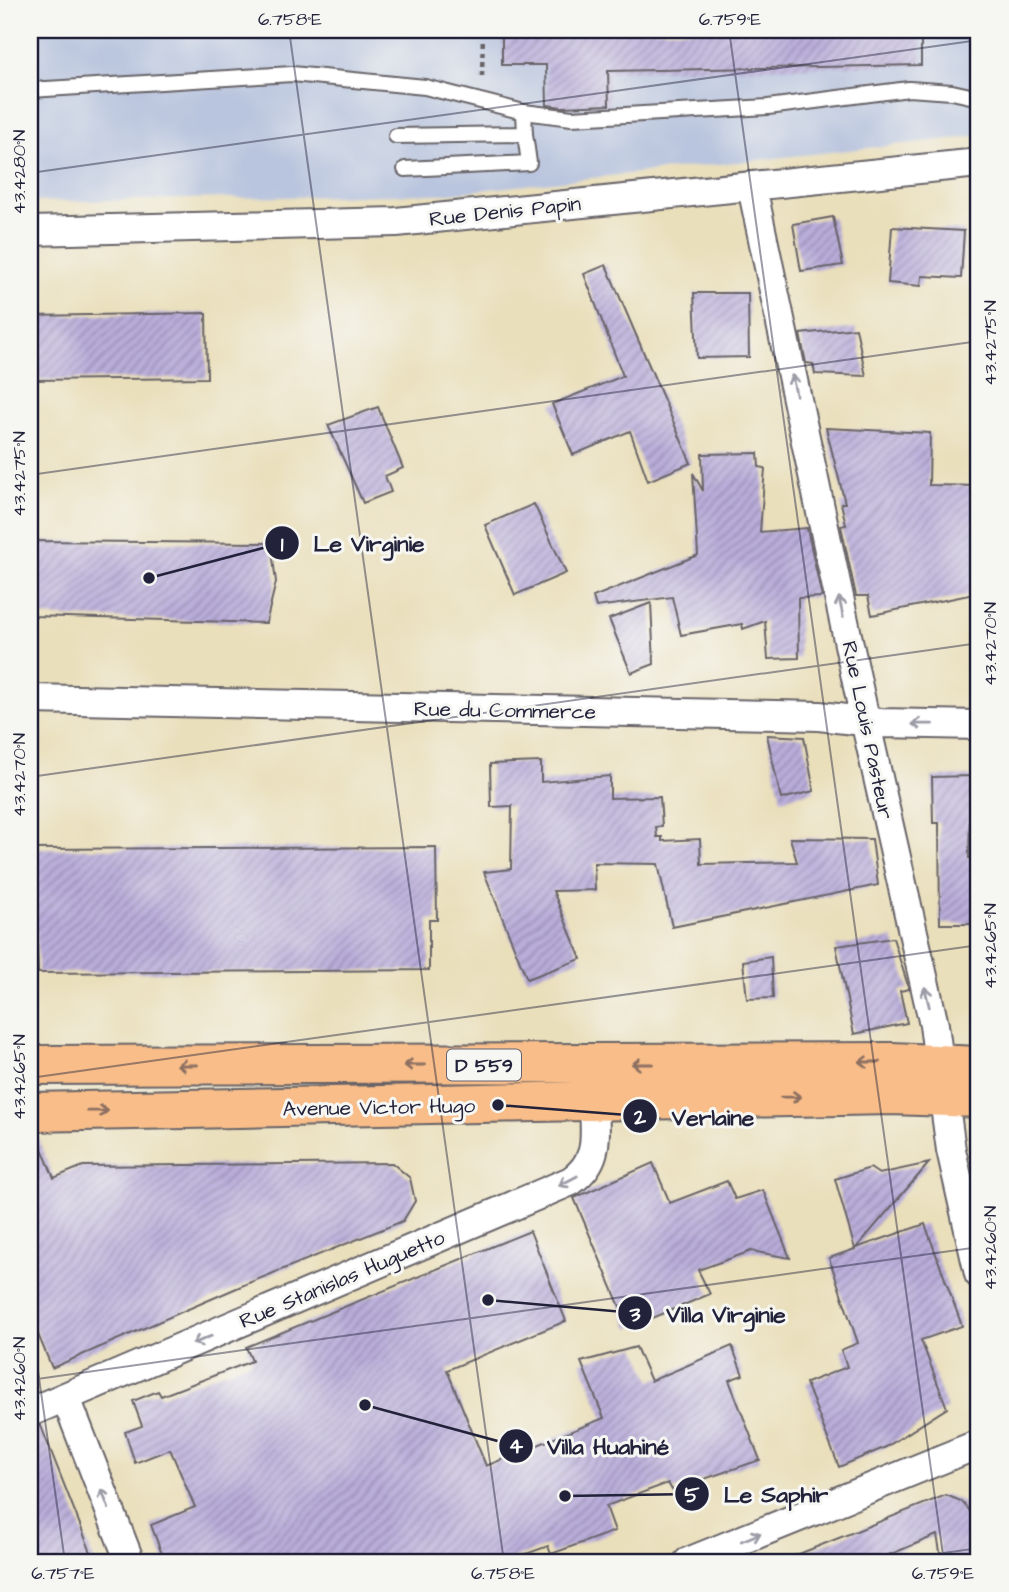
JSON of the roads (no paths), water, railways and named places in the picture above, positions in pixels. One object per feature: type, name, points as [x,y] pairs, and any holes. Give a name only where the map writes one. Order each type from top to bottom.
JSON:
[{"type":"main road","name":"Avenue Victor Hugo","points":[[30,1065],[953,1087]]},
{"type":"main road","name":"Avenue Victor Hugo","points":[[30,1112],[891,1095],[953,1087],[979,1066]]},
{"type":"street","name":"Rue Denis Papin","points":[[30,231],[396,222],[979,163]]},
{"type":"street","name":"Rue Louis Pasteur","points":[[752,187],[865,720],[934,1026],[953,1087],[979,1274]]},
{"type":"street","name":"Rue du Commerce","points":[[30,699],[819,716],[881,723],[979,725]]},
{"type":"street","name":"Rue Stanislas Huguetto","points":[[30,1412],[571,1181],[591,1163],[594,1149],[594,1100]]},
{"type":"street","points":[[66,1398],[130,1562]]},
{"type":"street","points":[[688,1562],[979,1444]]},
{"type":"lane","points":[[30,90],[292,74],[425,88],[524,112],[572,118],[681,114],[768,107],[909,89],[952,92],[979,98]]},
{"type":"lane","points":[[405,169],[529,163],[524,112]]},
{"type":"lane","points":[[396,136],[525,134]]},
{"type":"place","name":"Le Virginie","points":[[149,578]]},
{"type":"place","name":"Verlaine","points":[[498,1105]]},
{"type":"place","name":"Villa Virginie","points":[[488,1300]]},
{"type":"place","name":"Villa Huahiné","points":[[365,1405]]},
{"type":"place","name":"Le Saphir","points":[[565,1496]]}]
